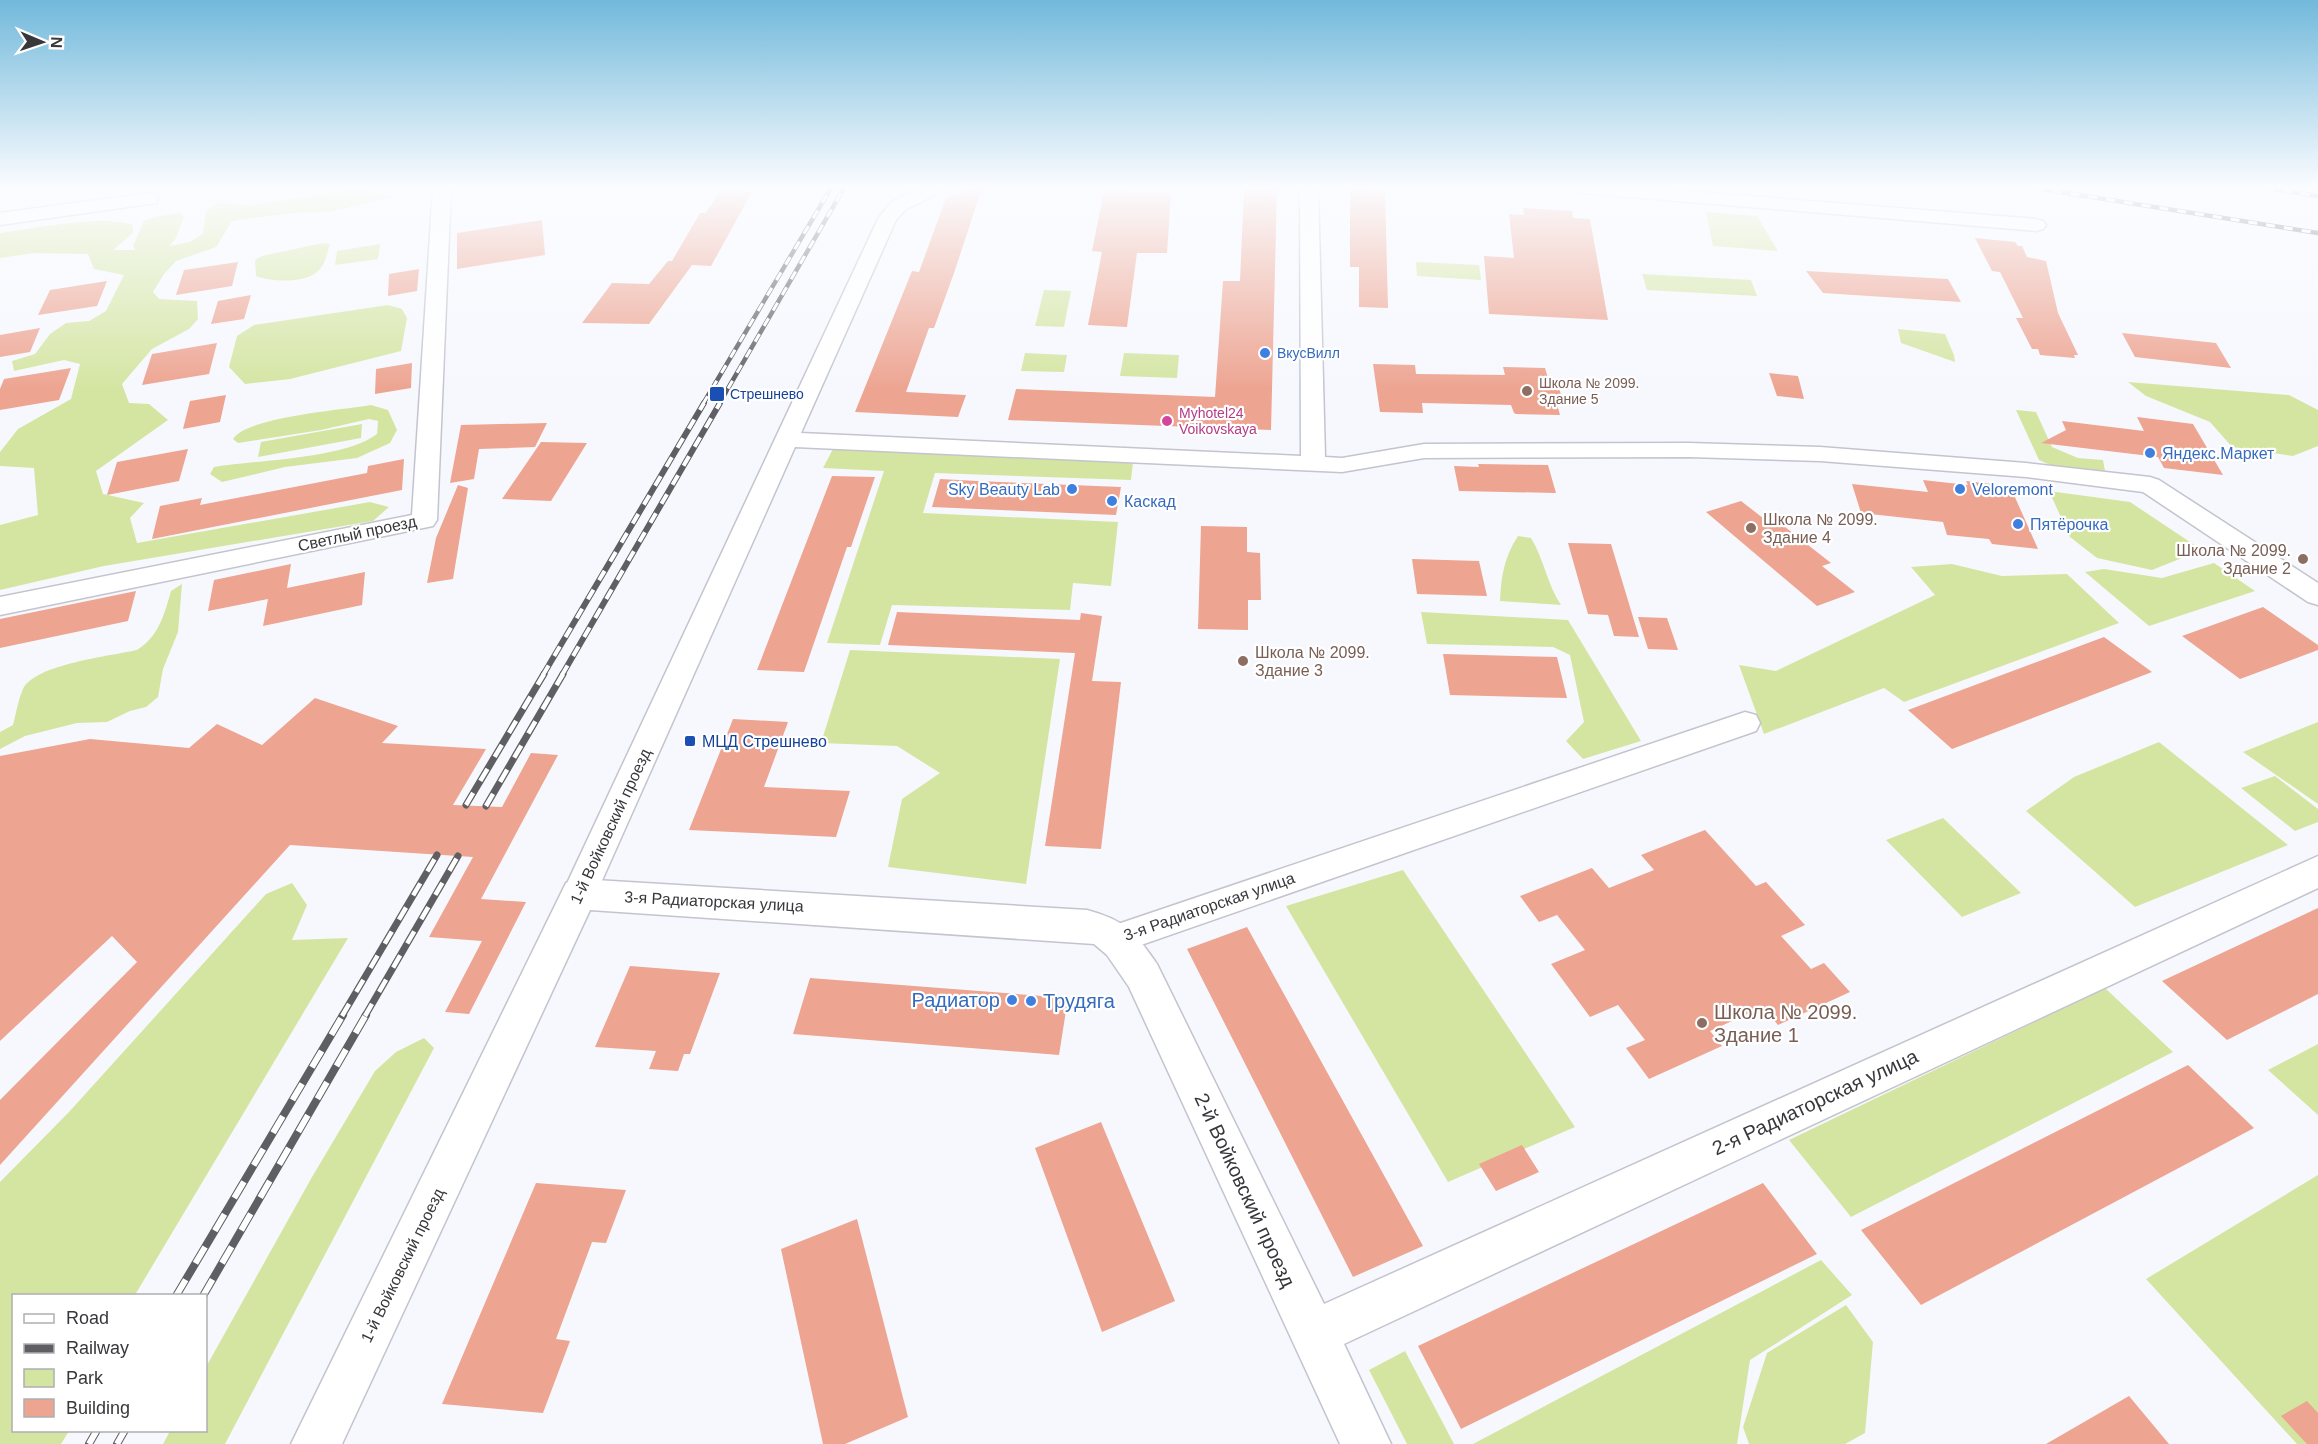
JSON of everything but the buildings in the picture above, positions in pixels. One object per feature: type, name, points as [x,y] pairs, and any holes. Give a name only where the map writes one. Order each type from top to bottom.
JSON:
[{"type":"street","name":"Светлый проезд","points":[[0,606],[424,520],[438,255]]},
{"type":"street","name":"1-й Войковский проезд","points":[[316,1444],[579,894],[870,255]]},
{"type":"street","points":[[1310,255],[1313,463]]},
{"type":"street","points":[[786,439],[1342,465],[1424,451],[1689,450],[1820,454],[2026,470],[2150,485],[2318,596]]},
{"type":"street","name":"3-я Радиаторская улица","points":[[579,894],[1087,926],[1110,932],[1118,938],[1745,723]]},
{"type":"street","name":"2-я Радиаторская улица","points":[[1313,1334],[2318,871]]},
{"type":"street","name":"2-й Войковский проезд","points":[[1118,938],[1143,976],[1366,1444]]},
{"type":"green space","points":[[0,255],[18,255],[0,258]]},
{"type":"green space","points":[[89,255],[192,255],[176,261],[164,274],[153,292],[159,299],[197,301],[198,319],[189,329],[152,349],[122,384],[129,403],[149,404],[168,420],[96,471],[103,494],[144,503],[130,518],[137,543],[370,502],[389,507],[373,521],[104,566],[0,590],[0,525],[38,515],[34,468],[0,466],[0,452],[18,429],[71,399],[80,364],[64,360],[14,371],[12,361],[35,354],[50,334],[66,323],[89,321],[106,311],[124,275],[94,269]]},
{"type":"green space","points":[[327,255],[319,270],[313,275],[298,280],[271,280],[256,276],[255,260],[262,256]]},
{"type":"green space","points":[[336,255],[378,255],[378,259],[335,265]]},
{"type":"green space","points":[[1416,262],[1479,265],[1481,280],[1417,276]]},
{"type":"green space","points":[[1642,274],[1751,280],[1757,296],[1647,290]]},
{"type":"green space","points":[[1044,290],[1071,291],[1064,327],[1035,326]]},
{"type":"green space","points":[[388,305],[402,309],[407,318],[401,351],[290,379],[245,384],[229,367],[237,336],[254,325]]},
{"type":"green space","points":[[1898,329],[1945,334],[1955,362],[1901,343]]},
{"type":"green space","points":[[1025,353],[1067,355],[1064,372],[1021,371]]},
{"type":"green space","points":[[1124,353],[1179,355],[1177,378],[1120,376]]},
{"type":"green space","points":[[2128,382],[2289,395],[2318,410],[2318,446],[2293,456],[2232,447],[2210,422],[2146,396]]},
{"type":"green space","points":[[371,405],[388,410],[397,430],[390,443],[357,458],[285,467],[222,482],[210,474],[214,467],[322,454],[362,442],[377,434],[378,421],[369,419],[321,430],[238,443],[233,439],[242,431],[275,420]]},
{"type":"green space","points":[[2016,410],[2036,412],[2052,447],[2078,458],[2103,460],[2105,471],[2055,467],[2039,460]]},
{"type":"green space","points":[[362,424],[361,438],[258,457],[261,442]]},
{"type":"green space","points":[[833,449],[1133,462],[1131,480],[935,473],[923,513],[1118,522],[1111,586],[1073,583],[1070,610],[892,605],[880,645],[827,643],[884,471],[823,468]]},
{"type":"green space","points":[[2049,491],[2130,502],[2202,550],[2152,570],[2097,558],[2070,537]]},
{"type":"green space","points":[[1518,536],[1531,538],[1561,605],[1500,601],[1504,567]]},
{"type":"green space","points":[[2214,563],[2255,591],[2149,626],[2085,572],[2104,569],[2162,578]]},
{"type":"green space","points":[[1952,564],[2002,576],[2067,574],[2119,623],[1904,702],[1884,688],[1764,734],[1739,665],[1776,671],[1935,595],[1911,567]]},
{"type":"green space","points":[[182,584],[178,632],[163,669],[158,697],[146,707],[130,711],[107,722],[77,723],[25,736],[0,749],[0,732],[13,725],[21,693],[30,680],[57,667],[137,650],[156,632],[171,591]]},
{"type":"green space","points":[[1421,612],[1568,620],[1641,741],[1583,759],[1566,741],[1584,722],[1570,655],[1553,647],[1427,644]]},
{"type":"green space","points":[[850,650],[1060,659],[1026,884],[888,867],[902,799],[940,773],[897,746],[821,743]]},
{"type":"green space","points":[[2318,722],[2318,804],[2243,752]]},
{"type":"green space","points":[[2159,742],[2288,845],[2135,907],[2026,811],[2074,777]]},
{"type":"green space","points":[[2275,776],[2318,809],[2318,822],[2295,831],[2241,788]]},
{"type":"green space","points":[[1943,818],[2021,893],[1962,917],[1886,840]]},
{"type":"green space","points":[[1403,870],[1575,1127],[1448,1182],[1286,906]]},
{"type":"green space","points":[[292,883],[307,905],[292,940],[348,938],[136,1294],[12,1294],[12,1432],[68,1432],[61,1444],[0,1444],[0,1182],[69,1112],[266,894]]},
{"type":"green space","points":[[2105,988],[2173,1052],[1851,1217],[1789,1140]]},
{"type":"green space","points":[[424,1038],[434,1048],[225,1444],[163,1444],[169,1432],[207,1432],[207,1365],[312,1177],[375,1071],[396,1052]]},
{"type":"green space","points":[[2318,1044],[2318,1115],[2268,1070]]},
{"type":"green space","points":[[2318,1175],[2318,1444],[2297,1444],[2146,1279]]},
{"type":"green space","points":[[1821,1260],[1852,1295],[1750,1360],[1737,1444],[1473,1444]]},
{"type":"green space","points":[[1846,1305],[1873,1342],[1865,1433],[1845,1444],[1749,1444],[1743,1427],[1767,1353]]},
{"type":"green space","points":[[1405,1351],[1454,1444],[1407,1444],[1369,1370]]},
{"type":"railway","points":[[703,404],[791,255]]},
{"type":"railway","points":[[719,404],[805,255]]},
{"type":"railway","points":[[543,675],[704,403]]},
{"type":"railway","points":[[562,675],[720,403]]},
{"type":"railway","points":[[466,805],[544,674]]},
{"type":"railway","points":[[486,806],[563,674]]},
{"type":"railway","points":[[342,1016],[437,855]]},
{"type":"railway","points":[[365,1016],[458,856]]},
{"type":"railway","points":[[177,1294],[343,1015]]},
{"type":"railway","points":[[204,1294],[366,1015]]},
{"type":"railway","points":[[89,1444],[96,1432]]},
{"type":"railway","points":[[117,1444],[124,1432]]},
{"type":"place","name":"ВкусВилл","points":[[1265,353]]},
{"type":"place","name":"Школа № 2099. Здание 5","points":[[1527,391]]},
{"type":"place","name":"Стрешнево","points":[[717,394]]},
{"type":"place","name":"Myhotel24 Voikovskaya","points":[[1167,421]]},
{"type":"place","name":"Яндекс.Маркет","points":[[2150,453]]},
{"type":"place","name":"Sky Beauty Lab","points":[[1072,489]]},
{"type":"place","name":"Veloremont","points":[[1960,489]]},
{"type":"place","name":"Каскад","points":[[1112,501]]},
{"type":"place","name":"Пятёрочка","points":[[2018,524]]},
{"type":"place","name":"Школа № 2099. Здание 4","points":[[1751,528]]},
{"type":"place","name":"Школа № 2099. Здание 2","points":[[2303,559]]},
{"type":"place","name":"Школа № 2099. Здание 3","points":[[1243,661]]},
{"type":"place","name":"МЦД Стрешнево","points":[[690,741]]},
{"type":"place","name":"Радиатор","points":[[1012,1000]]},
{"type":"place","name":"Трудяга","points":[[1031,1001]]},
{"type":"place","name":"Школа № 2099. Здание 1","points":[[1702,1023]]}]
